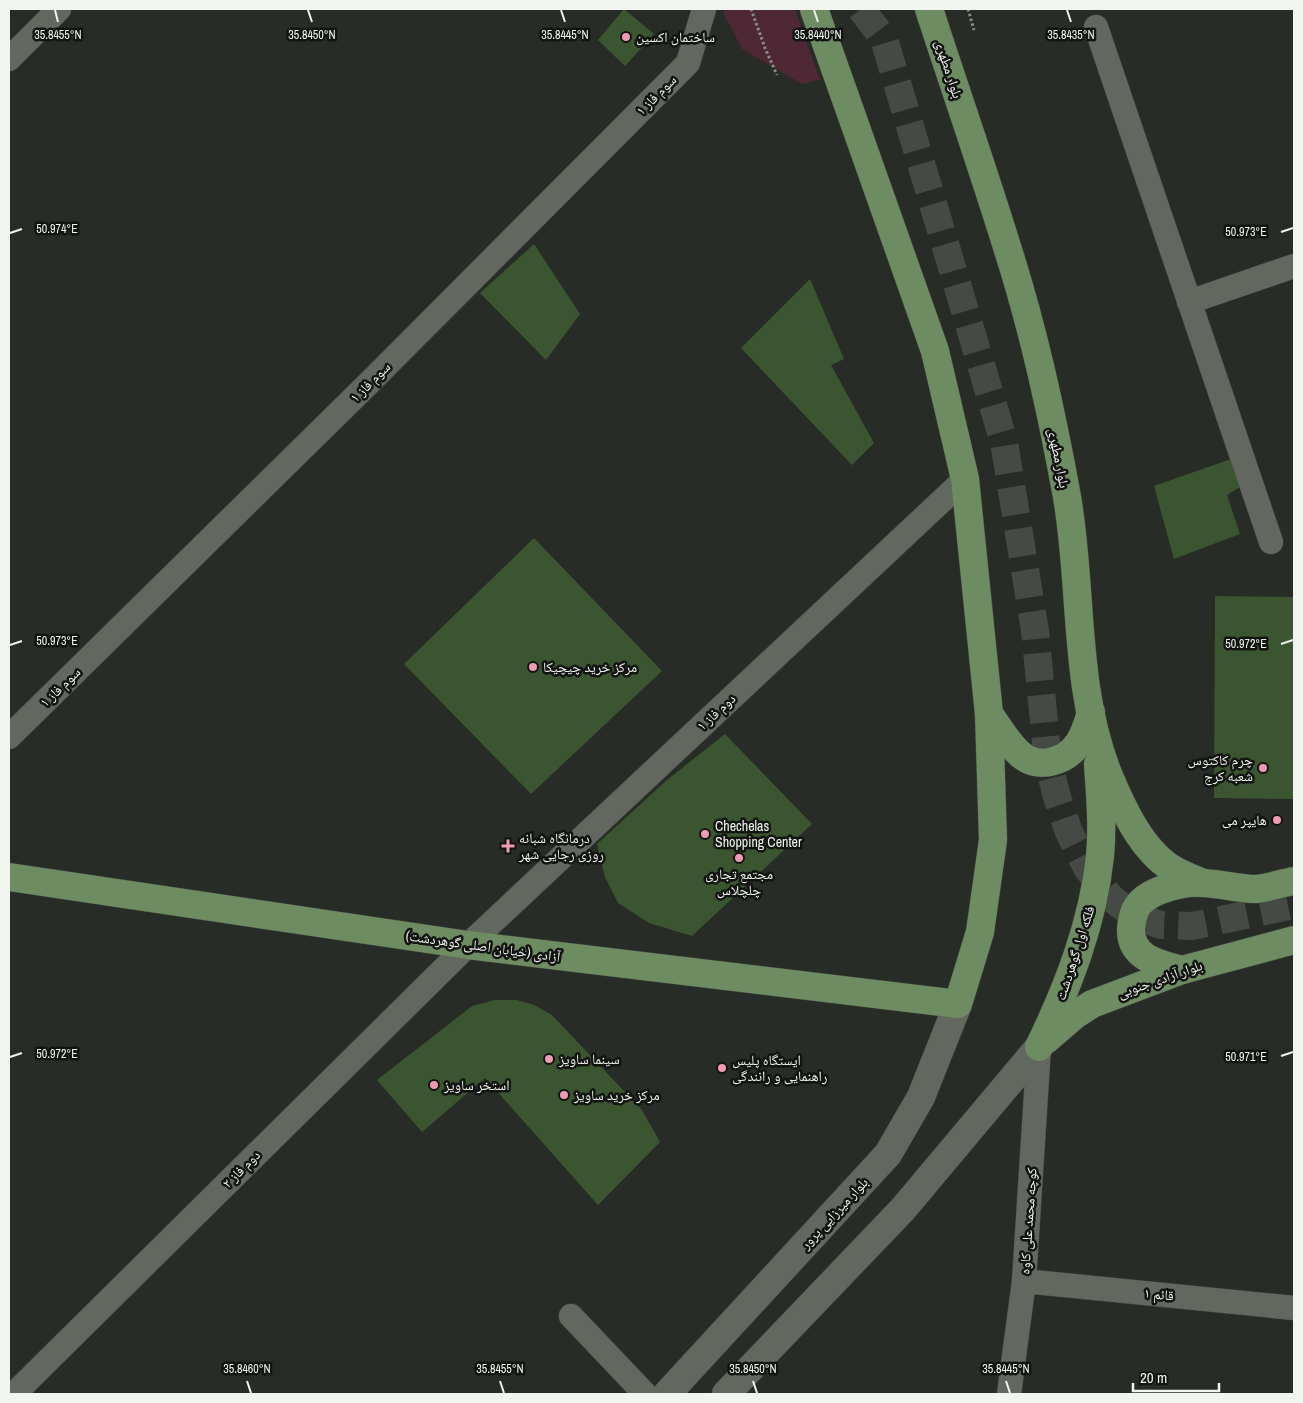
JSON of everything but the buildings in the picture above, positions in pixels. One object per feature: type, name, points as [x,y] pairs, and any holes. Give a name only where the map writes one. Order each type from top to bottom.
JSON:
[{"type":"main road","points":[[814,9],[934,351],[965,479],[990,714],[993,798],[992,849],[980,932],[958,1004]]},
{"type":"main road","name":"بلوار مطهری","points":[[929,9],[1009,252],[1044,382],[1067,499],[1087,695],[1093,724],[1109,775],[1146,844],[1170,868],[1201,882]]},
{"type":"main road","points":[[990,714],[1008,741],[1021,755],[1041,763],[1064,758],[1078,745],[1086,729],[1093,724]]},
{"type":"main road","name":"فلکه اول گوهردشت","points":[[1039,1047],[1074,966],[1093,900],[1100,856],[1102,822],[1093,724]]},
{"type":"main road","name":"آزادی (خیابان اصلی گوهردشت)","points":[[9,877],[468,945],[958,1004]]},
{"type":"main road","points":[[1182,970],[1154,963],[1138,952],[1131,936],[1132,918],[1139,904],[1154,894],[1173,887],[1201,882],[1254,889],[1294,881]]},
{"type":"main road","name":"بلوار آزادی جنوبی","points":[[1039,1047],[1075,1015],[1092,1004],[1182,970],[1294,940]]},
{"type":"main road","name":"بلوار میرزایی پرور","points":[[667,1394],[888,1154],[921,1097],[958,1004]]},
{"type":"main road","points":[[726,1394],[903,1209],[1039,1047]]},
{"type":"street","points":[[9,59],[59,9]]},
{"type":"street","name":"سوم فاز ۱","points":[[9,737],[373,379],[688,63],[704,9]]},
{"type":"street","points":[[1096,27],[1271,542]]},
{"type":"street","points":[[1189,302],[1294,266]]},
{"type":"street","name":"دوم فاز ۱","points":[[468,945],[965,479]]},
{"type":"street","name":"دوم فاز ۲","points":[[14,1394],[468,945]]},
{"type":"street","name":"کوچه محمد علی کاوه","points":[[1009,1394],[1024,1281],[1039,1047]]},
{"type":"street","name":"قائم ۱","points":[[1024,1281],[1294,1308]]},
{"type":"street","points":[[571,1316],[646,1394]]},
{"type":"path","points":[[751,9],[777,75]]},
{"type":"path","points":[[968,9],[974,30]]},
{"type":"shaded area","points":[[724,9],[795,9],[820,80],[802,84],[742,49],[724,14]]},
{"type":"tunnel","points":[[861,9],[884,39],[1004,442],[1035,631],[1048,762],[1069,832],[1087,868],[1112,899],[1135,916],[1161,925],[1192,926],[1294,905]]},
{"type":"place","name":"ساختمان اکسین","points":[[626,37]]},
{"type":"place","name":"مرکز خرید چیچیکا","points":[[533,667]]},
{"type":"place","name":"چرم کاکتوس شعبه کرج","points":[[1263,768]]},
{"type":"place","name":"هایپر می","points":[[1277,820]]},
{"type":"place","name":"Chechelas Shopping Center","points":[[705,834]]},
{"type":"place","name":"درمانگاه شبانه روزی رجایی شهر","points":[[508,846]]},
{"type":"place","name":"مجتمع تجاری چلچلاس","points":[[739,858]]},
{"type":"place","name":"سینما ساویز","points":[[549,1059]]},
{"type":"place","name":"ایستگاه پلیس راهنمایی و رانندگی","points":[[722,1068]]},
{"type":"place","name":"استخر ساویز","points":[[434,1085]]},
{"type":"place","name":"مرکز خرید ساویز","points":[[564,1095]]}]
